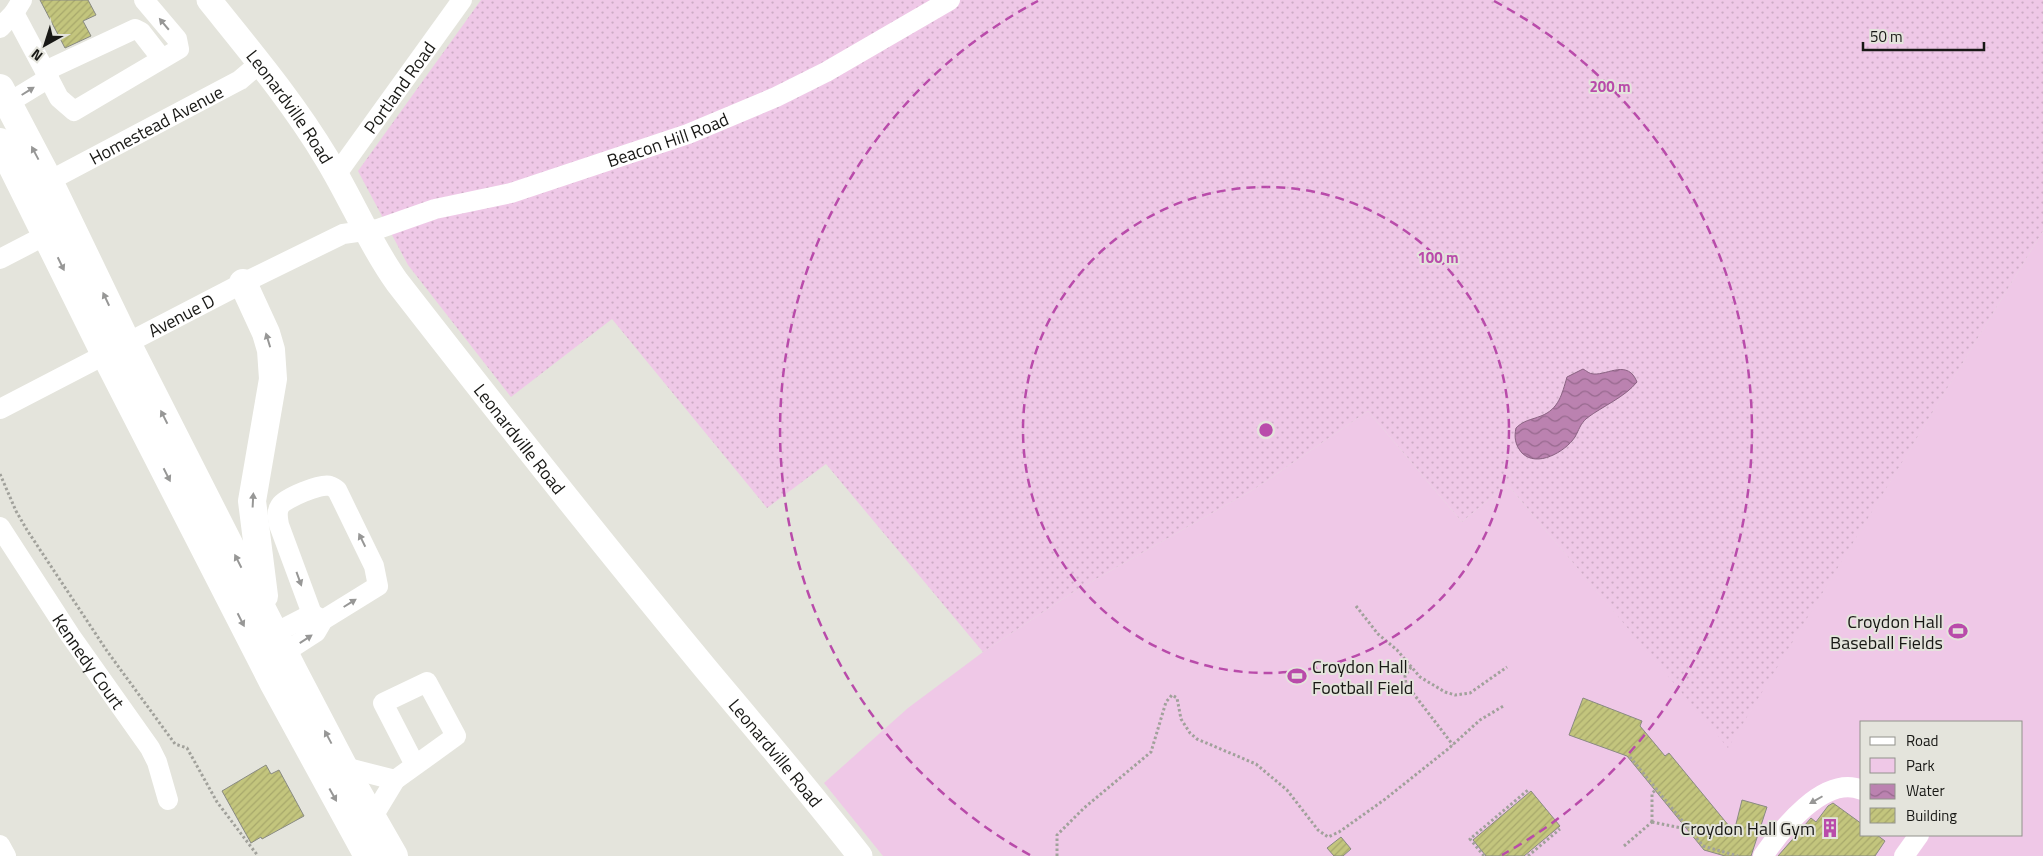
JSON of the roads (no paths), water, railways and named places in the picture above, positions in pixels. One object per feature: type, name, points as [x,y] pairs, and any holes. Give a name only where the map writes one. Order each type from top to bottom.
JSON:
[{"type":"highway","points":[[4,96],[49,181],[116,349],[274,684],[368,856]]},
{"type":"highway","points":[[0,142],[46,235],[116,349],[275,634],[344,767],[394,856]]},
{"type":"highway","points":[[243,283],[266,333],[271,350],[273,379],[252,501],[275,634]]},
{"type":"main road","name":"Leonardville Road","points":[[209,0],[298,114],[336,175],[364,231],[381,259],[440,337],[682,639],[797,776],[860,856]]},
{"type":"street","points":[[0,28],[18,6],[47,75],[59,98],[74,111],[170,54],[177,39],[144,0]]},
{"type":"street","name":"Portland Road","points":[[336,175],[462,0]]},
{"type":"street","name":"Beacon Hill Road","points":[[364,231],[378,229],[435,209],[511,193],[688,134],[826,72],[950,0]]},
{"type":"street","points":[[4,96],[135,29],[170,54]]},
{"type":"street","name":"Homestead Avenue","points":[[49,181],[240,80],[259,64]]},
{"type":"street","name":"Avenue D","points":[[0,410],[243,283],[343,234],[364,231]]},
{"type":"street","points":[[0,259],[46,235]]},
{"type":"street","points":[[275,634],[316,632],[318,617],[279,525],[277,513],[285,500],[319,486],[330,486],[337,490],[374,566],[378,586],[318,617]]},
{"type":"street","name":"Kennedy Court","points":[[0,527],[70,635],[150,748],[157,762],[168,800]]},
{"type":"street","points":[[372,818],[395,780],[415,765]]},
{"type":"street","points":[[344,767],[395,780]]},
{"type":"street","points":[[1763,856],[1784,827],[1813,801],[1831,792],[1846,788],[1860,790]]},
{"type":"street","points":[[1904,856],[1918,836]]},
{"type":"street","points":[[0,845],[6,856]]},
{"type":"water","points":[[1583,369],[1594,374],[1617,370],[1628,371],[1637,382],[1620,397],[1587,418],[1575,437],[1558,453],[1535,459],[1522,453],[1516,444],[1516,428],[1552,409],[1559,400],[1567,377]]},
{"type":"place","name":"Croydon Hall Baseball Fields","points":[[1958,631]]},
{"type":"place","name":"Croydon Hall Football Field","points":[[1297,676]]},
{"type":"place","name":"Croydon Hall Gym","points":[[1830,828]]}]
